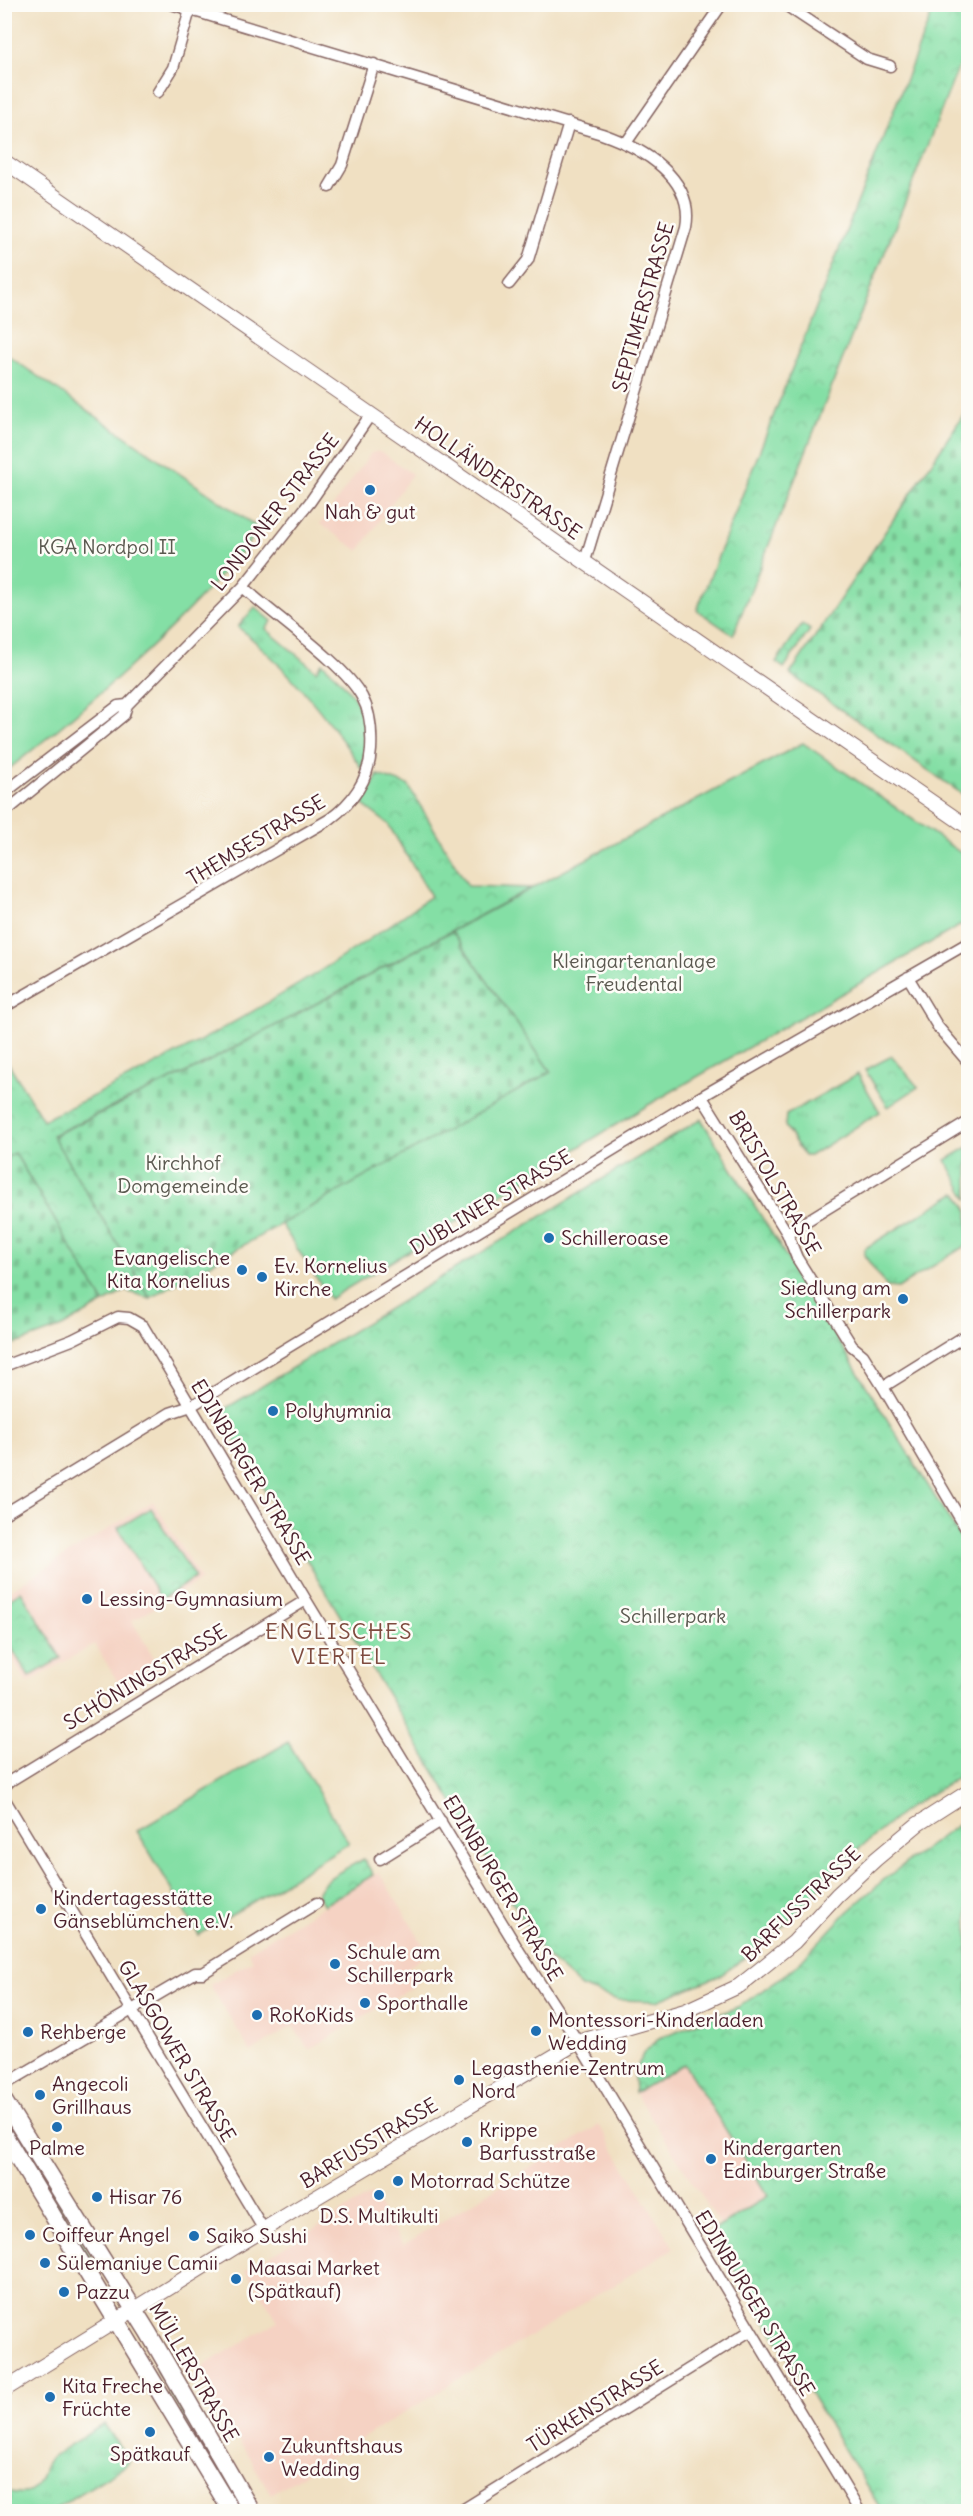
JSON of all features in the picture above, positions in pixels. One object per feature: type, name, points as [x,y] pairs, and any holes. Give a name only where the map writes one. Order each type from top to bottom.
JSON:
[{"type":"main road","name":"MÜLLERSTRASSE","points":[[4,2101],[135,2310],[252,2511]]},
{"type":"main road","name":"MÜLLERSTRASSE","points":[[4,2135],[232,2511]]},
{"type":"main road","points":[[88,2274],[105,2264]]},
{"type":"main road","points":[[146,2369],[164,2359]]},
{"type":"street","name":"SEPTIMERSTRASSE","points":[[171,4],[569,123],[626,143],[664,169],[675,181],[684,195],[687,219],[593,543],[585,561]]},
{"type":"street","points":[[626,143],[722,4]]},
{"type":"street","points":[[784,4],[867,59],[890,66]]},
{"type":"street","points":[[158,92],[173,68],[190,10]]},
{"type":"street","points":[[328,187],[342,165],[374,64]]},
{"type":"street","points":[[508,285],[528,260],[569,123]]},
{"type":"street","name":"HOLLÄNDERSTRASSE","points":[[4,161],[969,827]]},
{"type":"street","name":"LONDONER STRASSE","points":[[4,813],[124,715],[127,705],[243,587],[310,502],[371,414]]},
{"type":"street","name":"THEMSESTRASSE","points":[[4,1007],[330,819],[350,802],[359,789],[369,767],[372,743],[369,715],[361,695],[338,669],[243,587]]},
{"type":"street","name":"LONDONER STRASSE","points":[[4,793],[118,706],[127,705]]},
{"type":"street","name":"DUBLINER STRASSE","points":[[4,1514],[170,1413],[191,1406],[702,1096],[969,943]]},
{"type":"street","points":[[908,977],[938,1027],[969,1062]]},
{"type":"street","name":"BRISTOLSTRASSE","points":[[702,1096],[787,1233],[797,1258],[846,1337],[863,1356],[884,1387],[969,1532]]},
{"type":"street","points":[[787,1233],[969,1122]]},
{"type":"street","name":"EDINBURGER STRASSE","points":[[4,1366],[72,1340],[118,1317],[129,1318],[143,1326],[306,1600],[578,2042],[860,2511]]},
{"type":"street","points":[[884,1387],[969,1334]]},
{"type":"street","name":"SCHÖNINGSTRASSE","points":[[4,1787],[10,1781],[306,1600]]},
{"type":"street","name":"BARFUSSTRASSE","points":[[4,2390],[264,2230],[578,2042],[685,2011],[739,1986],[794,1942],[842,1890],[876,1858],[918,1824],[969,1792]]},
{"type":"street","name":"GLASGOWER STRASSE","points":[[4,1797],[264,2230]]},
{"type":"street","points":[[380,1859],[441,1821]]},
{"type":"street","points":[[4,2085],[131,2009],[195,1973],[203,1973],[317,1903]]},
{"type":"street","name":"TÜRKENSTRASSE","points":[[459,2511],[750,2331]]},
{"type":"shaded area","points":[[380,451],[412,474],[359,551],[320,524],[371,453]]},
{"type":"shaded area","name":"Lessing-Gymnasium","points":[[153,1501],[201,1580],[132,1621],[160,1668],[123,1691],[95,1644],[27,1683],[5,1646],[4,1594]]},
{"type":"shaded area","name":"Schule am Schillerpark","points":[[379,1872],[429,1954],[407,1968],[417,1984],[309,2050],[293,2026],[251,2052],[210,1985],[253,1960],[248,1952]]},
{"type":"shaded area","name":"Kindergarten Edinburger Straße","points":[[684,2064],[768,2196],[721,2226],[635,2093]]},
{"type":"shaded area","points":[[599,2125],[674,2248],[271,2494],[196,2370],[278,2321],[246,2270],[372,2194],[403,2245]]},
{"type":"green space","points":[[927,5],[968,5],[968,59],[964,53],[733,635],[697,610],[934,8]]},
{"type":"green space","name":"KGA Nordpol II","points":[[4,353],[260,529],[232,563],[171,628],[107,688],[5,772]]},
{"type":"green space","points":[[968,408],[968,798],[790,674]]},
{"type":"green space","points":[[255,607],[272,621],[266,629],[316,671],[322,663],[346,686],[354,698],[364,722],[365,752],[362,769],[305,693],[238,627]]},
{"type":"green space","points":[[802,624],[810,630],[784,668],[776,662]]},
{"type":"green space","name":"Kleingartenanlage Freudental","points":[[803,743],[968,858],[968,921],[650,1104],[330,1299],[281,1224],[551,1072],[452,931]]},
{"type":"green space","points":[[378,775],[408,785],[468,886],[531,888],[198,1067],[52,1135],[150,1298],[125,1291],[104,1303],[15,1153],[5,1158],[4,1056],[43,1120],[144,1071],[242,1017],[338,960],[431,896],[388,824],[363,805]]},
{"type":"green space","name":"Kirchhof Domgemeinde","points":[[452,931],[551,1072],[150,1298],[52,1136],[198,1067]]},
{"type":"green space","points":[[892,1056],[918,1087],[888,1107],[865,1070]]},
{"type":"green space","points":[[858,1074],[880,1112],[810,1156],[804,1156],[785,1126],[786,1115]]},
{"type":"green space","name":"Schillerpark","points":[[701,1119],[968,1550],[968,1771],[909,1807],[849,1857],[786,1923],[748,1956],[721,1975],[657,2001],[618,2000],[581,1987],[544,1954],[218,1413]]},
{"type":"green space","points":[[968,1147],[968,1200],[946,1160]]},
{"type":"green space","points":[[15,1153],[104,1303],[62,1327],[5,1348],[5,1158]]},
{"type":"green space","points":[[955,1193],[958,1194],[968,1211],[968,1244],[898,1288],[887,1287],[864,1255],[864,1249]]},
{"type":"green space","points":[[151,1508],[195,1578],[161,1599],[118,1528]]},
{"type":"green space","points":[[21,1591],[61,1658],[29,1677],[5,1637],[5,1602]]},
{"type":"green space","points":[[288,1742],[349,1843],[199,1935],[137,1831]]},
{"type":"green space","points":[[968,1817],[968,2511],[882,2511],[711,2232],[768,2196],[684,2064],[635,2093],[634,2075],[643,2054],[659,2038],[740,2006],[794,1968],[847,1912],[887,1877]]},
{"type":"green space","points":[[364,1859],[373,1875],[324,1905],[317,1895],[324,1883]]},
{"type":"green space","points":[[5,2116],[95,2262],[89,2263],[5,2122]]},
{"type":"green space","points":[[158,2368],[236,2494],[230,2498],[156,2370]]},
{"type":"green space","points":[[104,2424],[129,2460],[125,2466],[52,2511],[5,2511],[5,2490],[27,2493],[34,2489],[46,2463],[51,2458]]},
{"type":"waterway","points":[[963,39],[968,48]]},
{"type":"place","name":"Nah & gut","points":[[370,490]]},
{"type":"place","name":"Schilleroase","points":[[549,1238]]},
{"type":"place","name":"Evangelische Kita Kornelius","points":[[242,1270]]},
{"type":"place","name":"Ev. Kornelius Kirche","points":[[262,1277]]},
{"type":"place","name":"Siedlung am Schillerpark","points":[[903,1299]]},
{"type":"place","name":"Polyhymnia","points":[[273,1411]]},
{"type":"place","name":"Lessing-Gymnasium","points":[[87,1599]]},
{"type":"place","name":"Kindertagesstätte Gänseblümchen e.V.","points":[[41,1909]]},
{"type":"place","name":"Schule am Schillerpark","points":[[335,1964]]},
{"type":"place","name":"Sporthalle","points":[[365,2003]]},
{"type":"place","name":"RoKoKids","points":[[257,2015]]},
{"type":"place","name":"Montessori-Kinderladen Wedding","points":[[536,2031]]},
{"type":"place","name":"Rehberge","points":[[28,2032]]},
{"type":"place","name":"Legasthenie-Zentrum Nord","points":[[459,2080]]},
{"type":"place","name":"Angecoli Grillhaus","points":[[40,2095]]},
{"type":"place","name":"Palme","points":[[57,2127]]},
{"type":"place","name":"Krippe Barfusstraße","points":[[467,2142]]},
{"type":"place","name":"Kindergarten Edinburger Straße","points":[[711,2159]]},
{"type":"place","name":"Motorrad Schütze","points":[[398,2181]]},
{"type":"place","name":"D.S. Multikulti","points":[[379,2195]]},
{"type":"place","name":"Hisar 76","points":[[97,2197]]},
{"type":"place","name":"Coiffeur Angel","points":[[30,2235]]},
{"type":"place","name":"Saiko Sushi","points":[[194,2236]]},
{"type":"place","name":"Sülemaniye Camii","points":[[45,2263]]},
{"type":"place","name":"Maasai Market (Spätkauf)","points":[[236,2279]]},
{"type":"place","name":"Pazzu","points":[[64,2292]]},
{"type":"place","name":"Kita Freche Früchte","points":[[50,2397]]},
{"type":"place","name":"Spätkauf","points":[[150,2432]]},
{"type":"place","name":"Zukunftshaus Wedding","points":[[269,2457]]},
{"type":"district","name":"ENGLISCHES VIERTEL","points":[[339,1644]]}]
